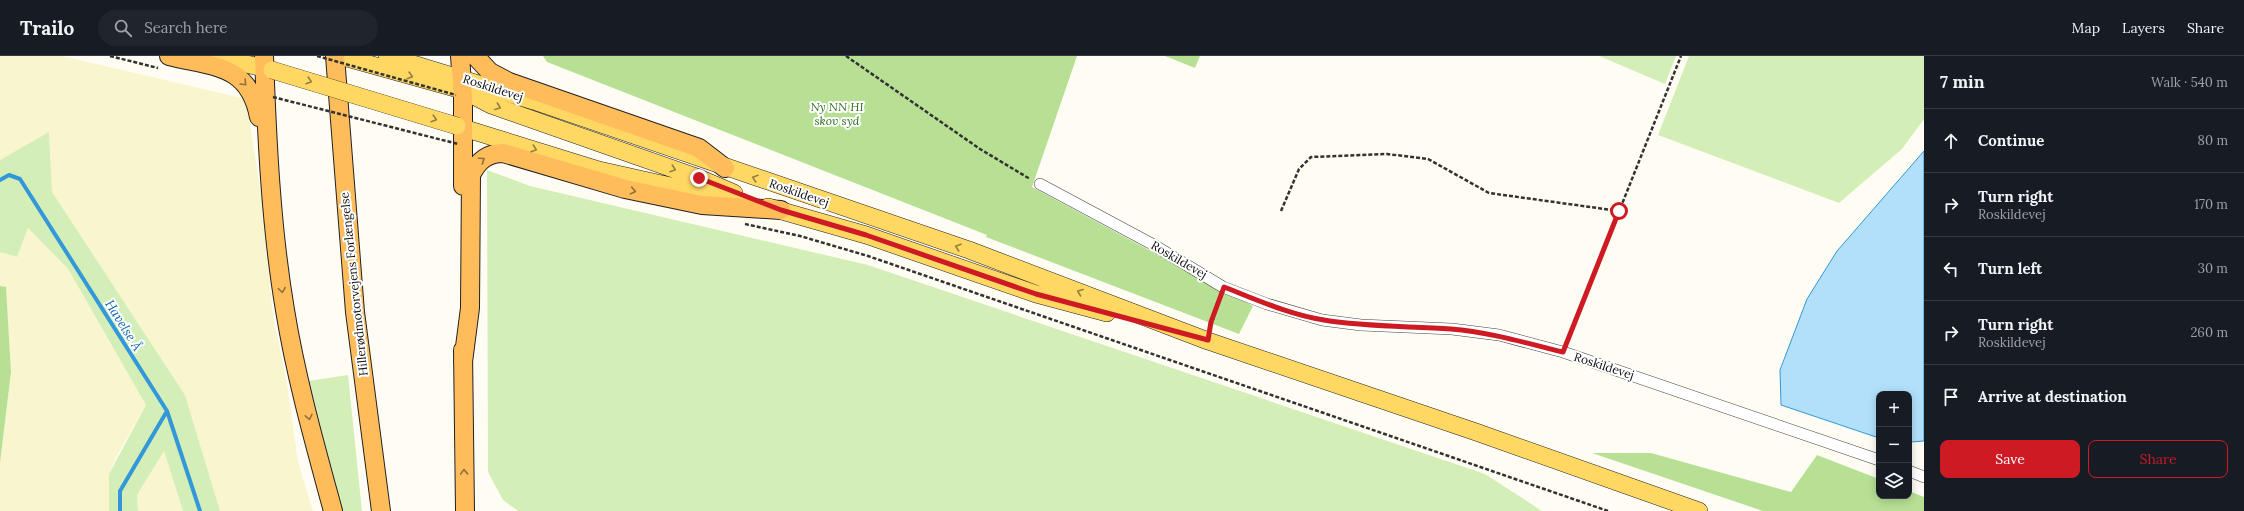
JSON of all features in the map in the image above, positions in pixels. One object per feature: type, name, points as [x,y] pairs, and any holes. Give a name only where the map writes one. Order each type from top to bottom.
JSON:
[{"type":"highway","points":[[169,56],[223,70],[237,76],[247,84],[256,102],[261,128],[270,226],[285,312],[311,427],[333,511]]},
{"type":"highway","name":"Hillerødmotorvejens Forlængelse","points":[[335,56],[355,312],[381,511]]},
{"type":"highway","points":[[460,56],[465,511]]},
{"type":"highway","points":[[475,56],[490,72],[509,82],[699,148],[725,168]]},
{"type":"highway","points":[[267,65],[265,95],[278,266]]},
{"type":"highway","points":[[463,362],[470,308],[471,175],[477,164],[484,158],[496,153],[503,153],[625,189],[702,205],[781,210]]},
{"type":"main road","name":"Roskildevej","points":[[212,56],[267,65],[599,170],[781,210],[866,235],[1036,294],[1208,340]]},
{"type":"main road","name":"Roskildevej","points":[[340,56],[460,88],[534,101],[725,168],[969,250],[1208,340],[1476,432],[1699,511]]},
{"type":"main road","name":"Roskildevej","points":[[387,56],[460,88],[491,105],[699,178],[781,210]]},
{"type":"street","name":"Roskildevej","points":[[1040,184],[1152,244],[1224,287],[1267,304],[1322,320],[1361,325],[1452,329],[1499,335],[1563,352],[1876,459]]},
{"type":"street","points":[[1912,472],[1924,477]]},
{"type":"path","points":[[317,56],[460,88]]},
{"type":"path","points":[[846,56],[980,150],[1040,184]]},
{"type":"path","points":[[1563,352],[1680,56]]},
{"type":"path","points":[[273,97],[461,145]]},
{"type":"path","points":[[1281,211],[1300,169],[1311,157],[1387,154],[1428,159],[1489,193],[1619,211]]},
{"type":"path","points":[[744,224],[800,236],[868,256],[1608,511]]},
{"type":"path","points":[[1208,340],[1211,322],[1224,287]]},
{"type":"shaded area","points":[[0,56],[62,56],[246,99],[264,214],[273,316],[286,378],[298,462],[313,511],[220,511],[185,395],[52,192],[49,133],[0,160]]},
{"type":"shaded area","points":[[28,228],[68,269],[146,405],[116,457],[109,474],[109,511],[0,511],[0,463],[11,372],[6,288],[0,286],[0,252],[17,257]]},
{"type":"shaded area","points":[[164,451],[183,511],[138,511],[137,495]]},
{"type":"green space","name":"Ny NN HI skov syd","points":[[543,56],[1077,56],[1032,187],[1253,306],[1239,334],[986,237],[987,235],[547,62]]},
{"type":"green space","points":[[1165,56],[1200,56],[1195,68]]},
{"type":"green space","points":[[1599,56],[1676,56],[1665,84]]},
{"type":"green space","points":[[1689,56],[1924,56],[1924,119],[1902,149],[1839,203],[1658,135]]},
{"type":"green space","points":[[49,132],[52,192],[185,395],[220,511],[183,511],[164,451],[137,495],[138,511],[109,511],[109,474],[146,405],[68,269],[28,228],[17,257],[0,252],[0,160]]},
{"type":"green space","points":[[487,170],[530,186],[868,265],[1485,474],[1542,511],[518,511],[503,500],[488,472]]},
{"type":"green space","points":[[0,286],[6,287],[11,372],[0,463]]},
{"type":"green space","points":[[348,375],[362,511],[340,511],[308,381]]},
{"type":"green space","points":[[1592,453],[1651,453],[1791,492],[1817,455],[1876,478],[1876,499],[1912,499],[1912,492],[1924,497],[1924,511],[1763,511]]},
{"type":"water","points":[[1924,151],[1924,441],[1912,442],[1912,391],[1876,391],[1876,437],[1781,405],[1780,370],[1807,299],[1837,251]]},
{"type":"waterway","name":"Havelse Å","points":[[0,180],[9,175],[20,179],[167,411],[200,511]]},
{"type":"waterway","points":[[120,511],[120,491],[167,411]]},
{"type":"route","points":[[699,178],[781,210],[866,235],[1036,294],[1208,340],[1211,322],[1224,287],[1267,304],[1322,320],[1361,325],[1452,329],[1499,335],[1563,352],[1619,211]]}]
